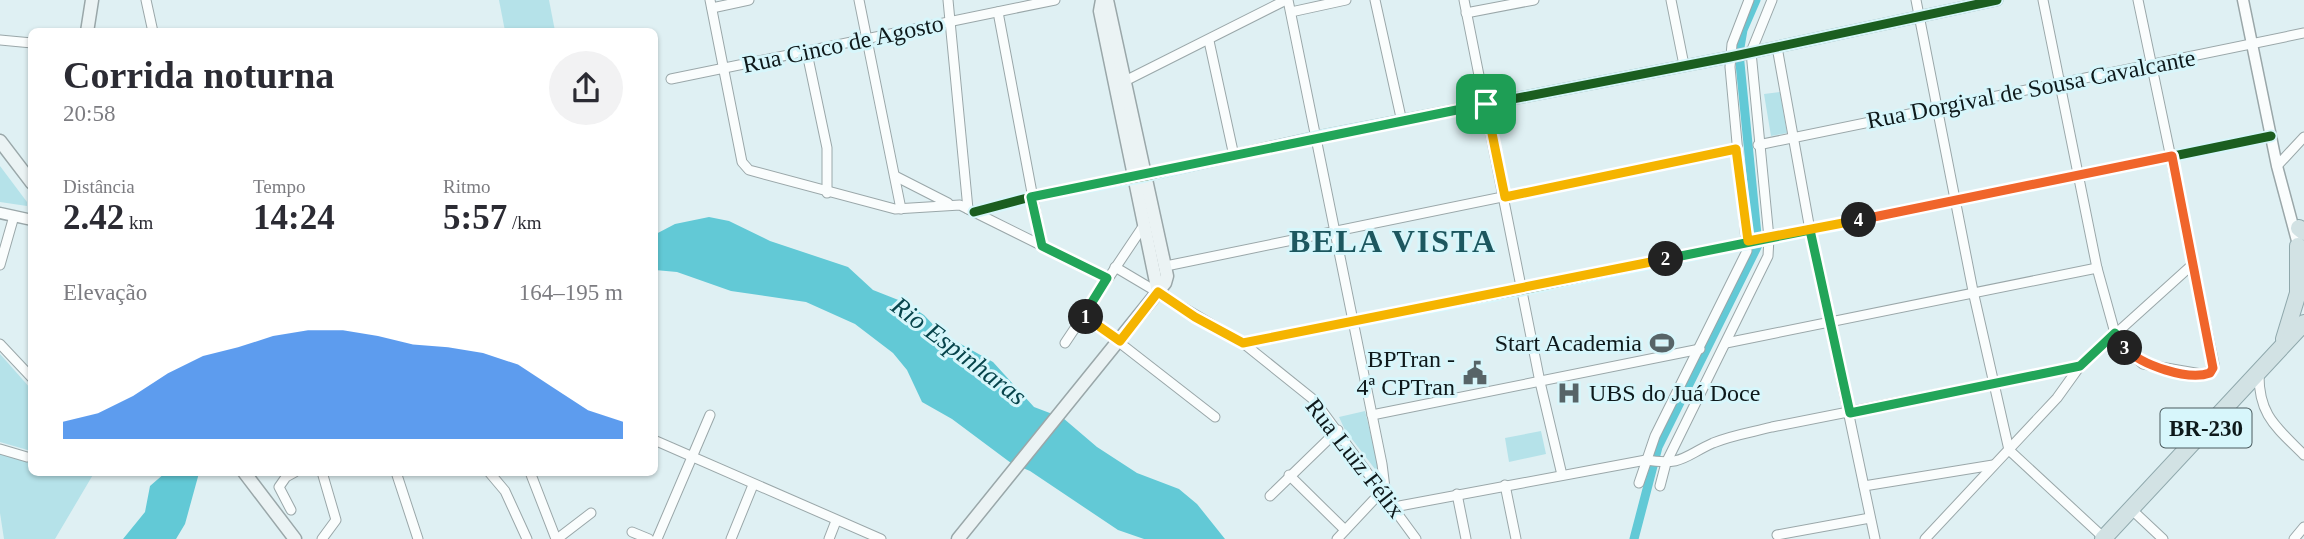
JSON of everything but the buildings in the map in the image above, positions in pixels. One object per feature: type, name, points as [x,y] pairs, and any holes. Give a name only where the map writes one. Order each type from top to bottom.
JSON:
[{"type":"highway","points":[[2282,346],[2298,293],[2300,237]]},
{"type":"highway","name":"BR-230","points":[[2104,539],[2304,323]]},
{"type":"main road","points":[[88,28],[92,0]]},
{"type":"main road","points":[[958,539],[1088,383],[1158,292],[1167,276],[1100,10],[1101,0]]},
{"type":"main road","points":[[1107,0],[1125,81],[1141,177],[1144,225],[1158,292]]},
{"type":"main road","points":[[0,141],[28,178]]},
{"type":"main road","points":[[0,152],[28,188]]},
{"type":"main road","points":[[247,476],[287,539]]},
{"type":"main road","points":[[265,503],[295,539]]},
{"type":"street","points":[[146,0],[151,28]]},
{"type":"street","points":[[749,0],[711,4],[742,162],[753,172],[901,209],[950,204]]},
{"type":"street","points":[[859,0],[901,209]]},
{"type":"street","points":[[948,0],[971,210]]},
{"type":"street","name":"Rua Cinco de Agosto","points":[[671,79],[1055,0]]},
{"type":"street","points":[[1125,81],[1287,0],[1372,415],[1384,494],[1337,539]]},
{"type":"street","points":[[1291,12],[1346,0]]},
{"type":"street","points":[[1375,0],[1402,122]]},
{"type":"street","points":[[1464,0],[1540,382],[1562,475]]},
{"type":"street","points":[[1466,13],[1534,0]]},
{"type":"street","points":[[1671,0],[1684,65]]},
{"type":"street","points":[[1639,483],[1741,266],[1748,241],[1736,149],[1730,57],[1749,0]]},
{"type":"street","points":[[1660,486],[1664,463],[1765,265],[1769,238],[1751,52],[1772,0]]},
{"type":"street","points":[[1916,0],[1973,291],[2009,450],[2104,539]]},
{"type":"street","points":[[971,210],[1141,177],[1316,137],[1730,57],[1997,0]]},
{"type":"street","points":[[2043,0],[2097,268],[2115,333],[2136,359],[2152,367],[2200,376],[2210,373],[2214,364],[2138,0]]},
{"type":"street","points":[[2243,0],[2277,166],[2300,237]]},
{"type":"street","points":[[998,12],[1042,246]]},
{"type":"street","name":"Rua Dorgival de Sousa Cavalcante","points":[[1758,145],[2304,33]]},
{"type":"street","points":[[0,40],[28,43]]},
{"type":"street","points":[[1209,41],[1234,156]]},
{"type":"street","points":[[1777,47],[1810,230],[1875,539]]},
{"type":"street","points":[[807,52],[827,148],[827,192]]},
{"type":"street","points":[[1243,343],[1522,290],[1748,241],[2079,177],[2271,136]]},
{"type":"street","points":[[2277,166],[2304,137]]},
{"type":"street","points":[[1166,266],[1736,149]]},
{"type":"street","points":[[895,176],[950,204],[971,210],[1107,278]]},
{"type":"street","points":[[0,212],[28,219]]},
{"type":"street","points":[[0,265],[14,216]]},
{"type":"street","points":[[1065,343],[1144,225]]},
{"type":"street","points":[[1925,539],[2057,398],[2080,366],[2193,264]]},
{"type":"street","name":"Rua Luiz Félix","points":[[1115,267],[1195,317],[1243,343],[1314,400],[1416,539]]},
{"type":"street","points":[[1726,343],[2097,268]]},
{"type":"street","points":[[1084,315],[1214,417]]},
{"type":"street","points":[[0,344],[28,374]]},
{"type":"street","points":[[1372,415],[1700,349]]},
{"type":"street","points":[[1394,507],[1562,475],[1649,461],[1664,463],[1696,455],[1714,443],[1731,437],[1993,386],[2080,366]]},
{"type":"street","points":[[2259,371],[2259,396],[2266,415],[2304,456]]},
{"type":"street","points":[[657,539],[710,415]]},
{"type":"street","points":[[1270,496],[1338,430]]},
{"type":"street","points":[[658,442],[881,539]]},
{"type":"street","points":[[0,449],[27,457]]},
{"type":"street","points":[[1864,486],[1994,465]]},
{"type":"street","points":[[1289,475],[1345,530]]},
{"type":"street","points":[[290,476],[279,487],[291,510]]},
{"type":"street","points":[[322,539],[336,520],[323,476]]},
{"type":"street","points":[[397,476],[418,539]]},
{"type":"street","points":[[492,476],[505,491],[527,539]]},
{"type":"street","points":[[532,476],[556,539],[591,513]]},
{"type":"street","points":[[731,539],[753,485]]},
{"type":"street","points":[[1505,485],[1516,539]]},
{"type":"street","points":[[1457,494],[1466,539]]},
{"type":"street","points":[[2130,509],[2162,539]]},
{"type":"street","points":[[1777,535],[1870,518]]},
{"type":"street","points":[[829,539],[836,520]]},
{"type":"street","points":[[2294,539],[2304,527]]},
{"type":"street","points":[[632,531],[649,539]]},
{"type":"shaded area","points":[[499,0],[549,0],[554,28],[504,28]]},
{"type":"shaded area","points":[[1780,92],[1787,133],[1771,136],[1764,94]]},
{"type":"shaded area","points":[[0,166],[27,202],[27,206],[0,202]]},
{"type":"shaded area","points":[[0,354],[28,386],[28,450],[0,442]]},
{"type":"shaded area","points":[[1365,411],[1380,472],[1378,473],[1345,430],[1339,417]]},
{"type":"shaded area","points":[[1541,431],[1546,454],[1509,462],[1505,438]]},
{"type":"shaded area","points":[[0,451],[28,462],[28,476],[92,476],[55,539],[4,539],[0,513]]},
{"type":"water","name":"Rio Espinharas","points":[[709,217],[729,221],[770,241],[848,267],[873,290],[906,303],[924,315],[941,333],[993,362],[1034,407],[1063,418],[1097,447],[1137,473],[1179,489],[1197,504],[1225,539],[1144,539],[1118,530],[1030,471],[1011,463],[952,419],[922,402],[907,370],[893,353],[855,324],[806,302],[731,291],[677,272],[658,270],[658,233],[675,224]]},
{"type":"water","points":[[162,476],[198,476],[185,524],[176,539],[123,539],[145,512],[150,486]]},
{"type":"waterway","points":[[1634,539],[1658,447],[1758,245],[1739,53],[1743,30],[1756,0]]},
{"type":"cycle path","points":[[974,212],[1031,197],[1146,176],[1316,137],[1730,57],[1997,0]]},
{"type":"cycle path","points":[[1243,343],[1522,290],[2271,136]]},
{"type":"place","name":"Start Academia","points":[[1662,343]]},
{"type":"place","name":"BPTran - 4ª CPTran","points":[[1475,373]]},
{"type":"place","name":"UBS do Juá Doce","points":[[1569,393]]},
{"type":"district","name":"BELA VISTA","points":[[1393,241]]},
{"type":"route","points":[[1486,104],[1505,197],[1736,149],[1748,241],[2079,177],[2172,156],[2213,368],[2207,375],[2200,376],[2152,367],[2136,359],[2115,333],[2080,366],[1993,386],[1850,413],[1810,230],[1522,290],[1243,343],[1195,317],[1158,292],[1120,341],[1084,315],[1107,278],[1042,246],[1031,197],[1135,178],[1316,137],[1486,104]]}]
